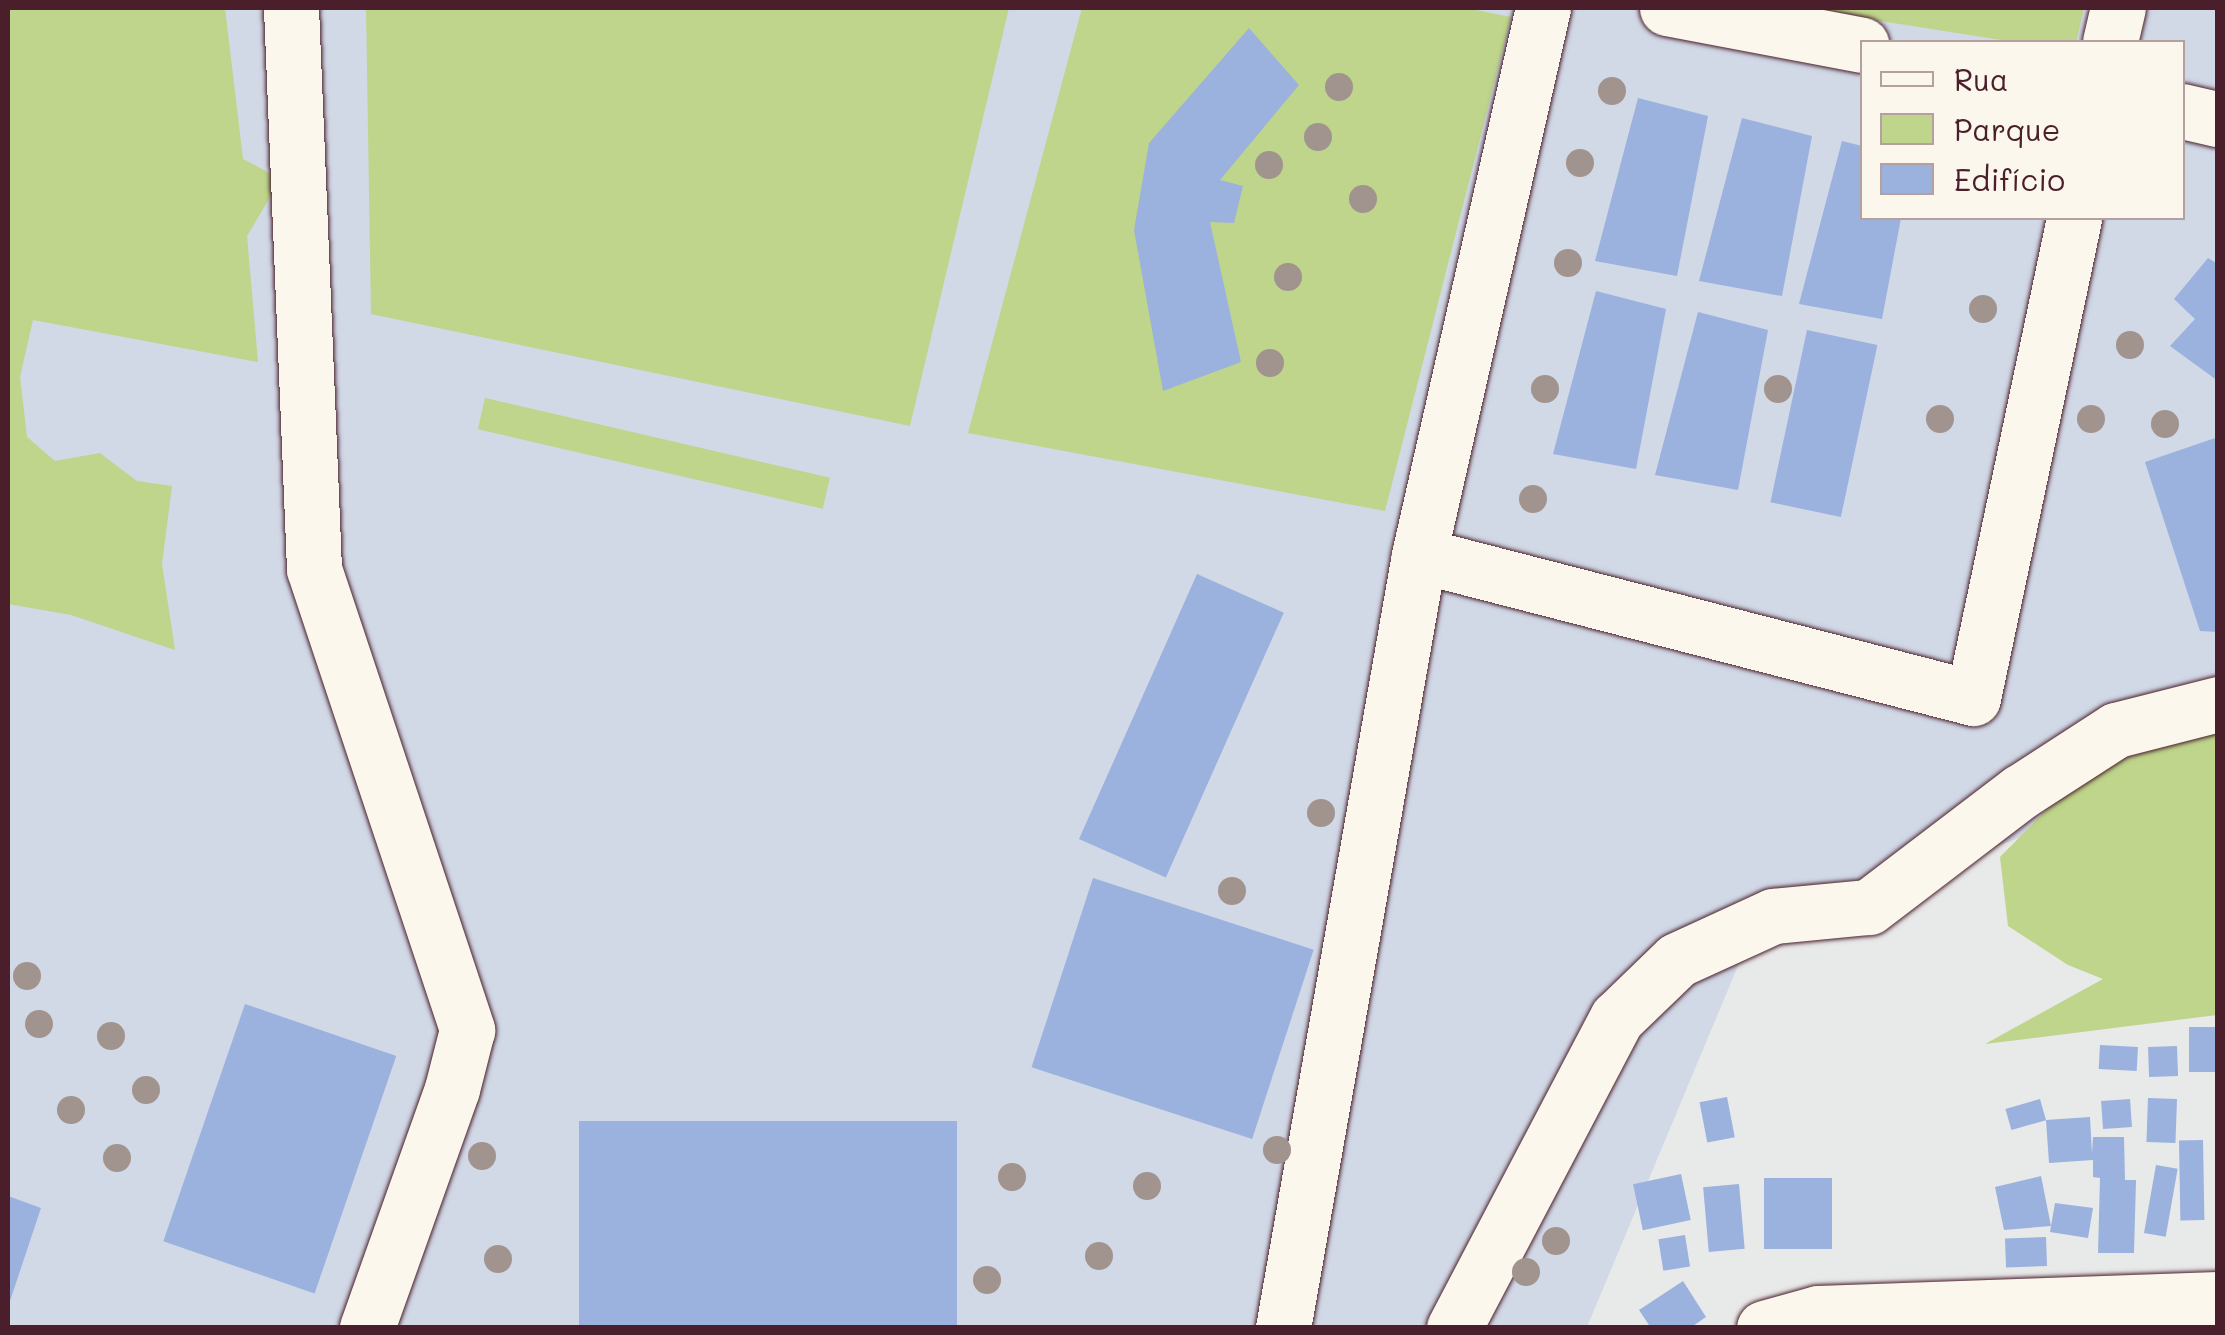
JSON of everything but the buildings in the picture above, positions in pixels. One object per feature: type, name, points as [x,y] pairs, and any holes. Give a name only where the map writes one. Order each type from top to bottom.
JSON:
[{"type":"street","points":[[292,8],[314,569],[468,1030],[452,1089],[366,1328]]},
{"type":"street","points":[[1283,1328],[1419,555],[1544,8]]},
{"type":"street","points":[[1667,8],[1860,45]]},
{"type":"street","points":[[2110,40],[2118,8]]},
{"type":"street","points":[[2185,112],[2218,119]]},
{"type":"street","points":[[1419,555],[1972,698],[2074,220]]},
{"type":"street","points":[[1454,1328],[1617,1018],[1677,960],[1773,916],[1869,908],[2020,792],[2116,730],[2218,704]]},
{"type":"street","points":[[1764,1328],[1818,1313],[1891,1319],[2218,1299]]},
{"type":"shaded area","points":[[8,8],[2217,8],[2217,761],[1895,886],[1740,961],[1587,1327],[8,1328]]},
{"type":"green space","points":[[8,8],[225,8],[243,159],[281,179],[247,236],[258,362],[33,320],[20,377],[27,437],[55,461],[100,453],[137,481],[172,486],[162,564],[175,650],[71,615],[8,604]]},
{"type":"green space","points":[[366,8],[1009,8],[910,426],[371,314]]},
{"type":"green space","points":[[1082,8],[1466,8],[1511,17],[1385,511],[968,433]]},
{"type":"green space","points":[[1798,8],[2084,8],[2076,40],[2001,40]]},
{"type":"green space","points":[[485,398],[830,478],[823,509],[478,429]]},
{"type":"green space","points":[[2217,726],[2217,1015],[1985,1044],[2103,979],[2068,965],[2008,926],[2000,857],[2083,773]]}]
